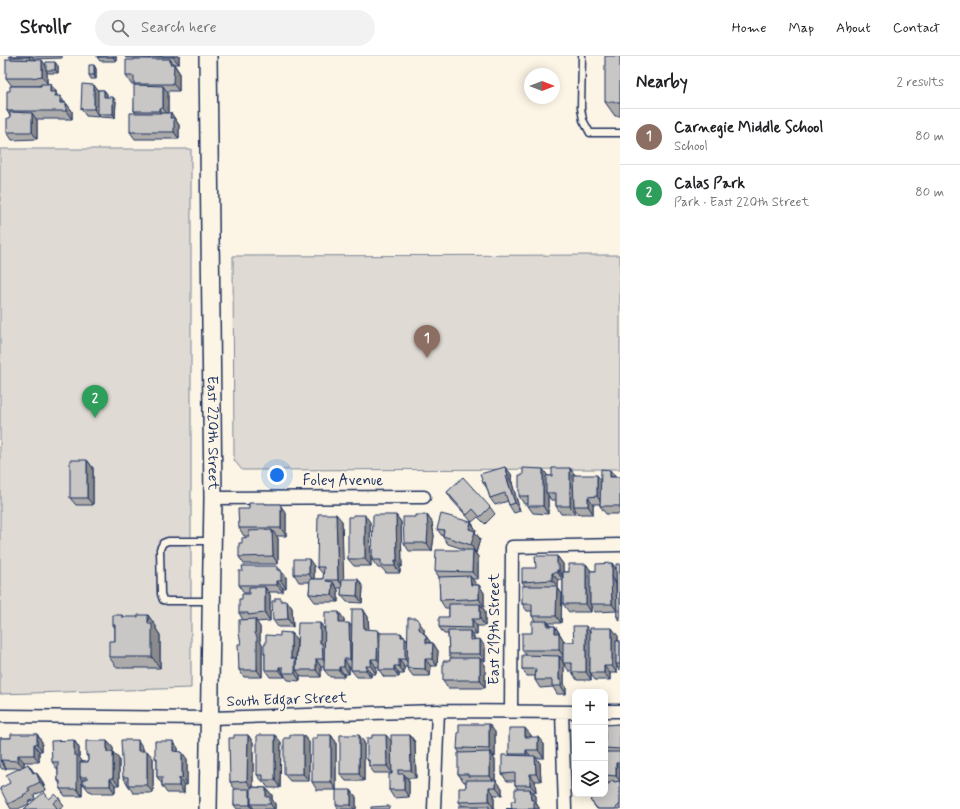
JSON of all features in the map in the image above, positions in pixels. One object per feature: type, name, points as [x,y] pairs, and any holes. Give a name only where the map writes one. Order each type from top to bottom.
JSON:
[{"type":"street","name":"East 220th Street","points":[[208,56],[213,498],[211,718],[208,809]]},
{"type":"street","name":"Foley Avenue","points":[[213,498],[424,497]]},
{"type":"street","name":"East 219th Street","points":[[511,712],[512,547],[620,545]]},
{"type":"street","name":"South Edgar Street","points":[[0,716],[211,718],[438,711],[572,712]]},
{"type":"street","points":[[434,809],[438,711]]},
{"type":"street","points":[[608,711],[620,711]]},
{"type":"street","points":[[562,712],[566,809]]},
{"type":"lane","points":[[582,56],[583,120],[590,133],[620,133]]},
{"type":"lane","points":[[212,601],[163,600],[161,594],[160,549],[161,545],[166,541],[213,540]]},
{"type":"shaded area","points":[[0,149],[191,149],[191,688],[0,694]]},
{"type":"shaded area","points":[[620,255],[620,469],[242,470],[234,460],[233,256]]},
{"type":"building","points":[[29,56],[29,57],[11,57]]},
{"type":"building","points":[[113,56],[113,57],[97,57]]},
{"type":"building","points":[[173,56],[173,57],[149,57]]},
{"type":"building","points":[[605,56],[620,56],[620,102],[605,102]]},
{"type":"building","points":[[6,59],[42,60],[42,76],[32,78],[6,78]]},
{"type":"building","points":[[170,59],[170,64],[174,64],[173,84],[134,84],[134,76],[126,76],[126,60]]},
{"type":"building","points":[[46,62],[55,62],[55,70],[46,70]]},
{"type":"building","points":[[89,65],[94,65],[94,75],[89,75]]},
{"type":"building","points":[[41,84],[50,84],[50,92],[55,92],[55,96],[60,96],[60,103],[66,103],[66,111],[7,111],[7,91],[10,91],[10,86],[41,86]]},
{"type":"building","points":[[82,84],[94,85],[94,109],[81,109]]},
{"type":"building","points":[[134,85],[163,86],[163,108],[159,108],[159,111],[134,111]]},
{"type":"building","points":[[98,90],[104,90],[104,97],[113,97],[113,114],[98,114]]},
{"type":"building","points":[[10,112],[32,113],[32,132],[7,132],[7,118],[10,118]]},
{"type":"building","points":[[130,113],[171,113],[170,118],[174,118],[174,132],[130,132]]},
{"type":"building","points":[[70,460],[87,460],[87,498],[70,498]]},
{"type":"building","points":[[505,467],[508,475],[506,476],[515,503],[509,505],[505,493],[490,498],[485,482],[483,483],[480,474]]},
{"type":"building","points":[[523,468],[543,469],[543,506],[528,506],[528,496],[519,496],[519,475],[523,475]]},
{"type":"building","points":[[552,468],[570,468],[570,506],[556,506],[556,493],[546,493],[546,476],[552,476]]},
{"type":"building","points":[[601,469],[610,470],[610,477],[620,477],[620,506],[600,506]]},
{"type":"building","points":[[573,475],[597,475],[597,496],[588,497],[588,506],[574,506]]},
{"type":"building","points":[[463,477],[490,507],[480,517],[473,509],[467,515],[447,492]]},
{"type":"building","points":[[249,503],[280,504],[281,528],[239,528],[238,509],[249,509]]},
{"type":"building","points":[[318,514],[336,514],[338,580],[326,580],[333,582],[332,595],[309,594],[310,579],[323,579],[324,567],[317,567]]},
{"type":"building","points":[[441,514],[471,522],[469,529],[475,531],[471,545],[443,536],[444,530],[437,529]]},
{"type":"building","points":[[353,515],[365,515],[365,559],[348,559],[348,517],[353,517]]},
{"type":"building","points":[[373,515],[396,515],[397,560],[395,560],[395,566],[381,566],[381,560],[372,560]]},
{"type":"building","points":[[415,515],[427,515],[427,543],[404,543],[403,517],[415,517]]},
{"type":"building","points":[[272,530],[273,556],[239,557],[239,543],[242,543],[242,538],[249,537],[249,531]]},
{"type":"building","points":[[436,550],[473,550],[472,572],[435,571]]},
{"type":"building","points":[[535,556],[557,556],[557,565],[559,565],[559,570],[552,573],[552,580],[522,582],[522,568],[536,568]]},
{"type":"building","points":[[294,559],[309,559],[309,574],[294,574]]},
{"type":"building","points":[[612,563],[612,604],[590,604],[590,571],[596,571],[596,564]]},
{"type":"building","points":[[569,564],[586,564],[586,604],[563,604],[563,572],[569,572]]},
{"type":"building","points":[[616,564],[620,564],[620,617],[617,617]]},
{"type":"building","points":[[242,566],[277,566],[277,570],[281,570],[281,581],[277,581],[277,585],[239,585],[239,571],[243,571]]},
{"type":"building","points":[[470,576],[471,585],[479,585],[479,599],[440,600],[439,577]]},
{"type":"building","points":[[342,579],[358,579],[357,596],[341,595]]},
{"type":"building","points":[[522,586],[557,586],[556,616],[532,616],[532,604],[522,604]]},
{"type":"building","points":[[249,587],[265,587],[265,613],[248,615],[248,613],[239,613],[239,599],[242,599],[242,594],[249,594]]},
{"type":"building","points":[[275,598],[281,598],[281,601],[287,601],[288,619],[273,620],[272,601],[275,601]]},
{"type":"building","points":[[449,604],[480,604],[480,619],[472,619],[472,628],[439,627],[439,617],[449,617]]},
{"type":"building","points":[[352,609],[363,609],[364,629],[378,630],[377,659],[371,659],[371,666],[366,666],[366,670],[351,670]]},
{"type":"building","points":[[325,612],[339,612],[339,623],[349,623],[350,659],[344,659],[344,667],[339,667],[339,670],[324,670]]},
{"type":"building","points":[[113,615],[122,615],[122,617],[138,617],[138,615],[148,615],[148,624],[152,624],[152,657],[109,657],[109,641],[115,641],[115,625],[113,625]]},
{"type":"building","points":[[408,618],[416,618],[419,622],[419,629],[426,636],[426,643],[433,643],[432,659],[425,659],[425,669],[407,668]]},
{"type":"building","points":[[255,619],[255,633],[257,637],[257,670],[239,670],[238,644],[241,644],[239,620]]},
{"type":"building","points":[[532,621],[547,621],[547,626],[555,626],[555,633],[559,633],[559,650],[522,650],[522,633],[532,633]]},
{"type":"building","points":[[298,623],[320,623],[320,643],[322,643],[323,659],[316,659],[316,670],[296,670]]},
{"type":"building","points":[[573,626],[586,626],[586,672],[572,672],[572,663],[563,663],[563,642],[574,642]]},
{"type":"building","points":[[590,628],[612,628],[612,666],[604,666],[604,673],[590,673]]},
{"type":"building","points":[[448,631],[470,631],[470,640],[480,639],[480,654],[449,654]]},
{"type":"building","points":[[280,632],[291,633],[291,658],[295,659],[295,673],[283,673],[283,667],[279,667],[279,670],[265,670],[264,644],[266,644],[266,635],[280,636]]},
{"type":"building","points":[[380,633],[401,633],[401,637],[405,637],[405,659],[399,659],[399,666],[394,666],[394,670],[379,670]]},
{"type":"building","points":[[616,641],[620,641],[620,664],[616,664]]},
{"type":"building","points":[[522,655],[559,656],[559,680],[561,680],[561,686],[552,686],[552,680],[535,680],[536,669],[522,669]]},
{"type":"building","points":[[450,658],[480,658],[480,680],[443,680],[443,661],[450,661]]},
{"type":"building","points":[[459,724],[489,724],[489,749],[457,749]]},
{"type":"building","points":[[620,724],[620,749],[608,748],[608,725]]},
{"type":"building","points":[[509,728],[525,728],[525,737],[538,737],[538,750],[526,750],[526,754],[509,754]]},
{"type":"building","points":[[11,734],[37,734],[37,744],[34,744],[34,755],[18,755],[18,761],[0,761],[0,738],[11,738]]},
{"type":"building","points":[[234,735],[248,735],[247,781],[230,782],[229,738],[234,738]]},
{"type":"building","points":[[257,735],[275,735],[275,780],[263,780],[263,775],[257,775]]},
{"type":"building","points":[[290,735],[303,735],[303,774],[284,774],[284,738],[290,738]]},
{"type":"building","points":[[317,735],[331,735],[331,782],[312,782],[312,738],[317,738]]},
{"type":"building","points":[[340,735],[359,735],[359,774],[340,774]]},
{"type":"building","points":[[372,735],[386,735],[387,766],[369,766],[369,760],[367,760],[367,738],[372,738]]},
{"type":"building","points":[[391,735],[410,735],[411,770],[398,770],[398,774],[404,774],[404,790],[389,790],[389,774],[392,774]]},
{"type":"building","points":[[74,740],[74,755],[77,755],[77,789],[60,789],[60,781],[58,781],[58,762],[52,762],[51,741]]},
{"type":"building","points":[[121,740],[138,740],[138,751],[147,751],[147,785],[128,785],[128,777],[123,777]]},
{"type":"building","points":[[86,741],[107,741],[107,752],[113,752],[113,778],[110,778],[110,786],[86,786],[86,784],[83,784],[83,779],[87,779],[87,777],[80,777],[80,762],[88,762],[88,755],[86,755]]},
{"type":"building","points":[[155,741],[173,741],[173,751],[182,752],[182,778],[179,778],[179,786],[162,786],[162,777],[157,777]]},
{"type":"building","points":[[490,752],[490,776],[468,776],[468,774],[458,774],[458,753]]},
{"type":"building","points":[[608,752],[620,752],[620,763],[616,763],[616,776],[608,775]]},
{"type":"building","points":[[502,755],[535,756],[536,774],[530,774],[530,785],[515,785],[515,773],[502,774]]},
{"type":"building","points":[[28,764],[33,773],[36,772],[40,782],[28,788],[30,791],[23,795],[24,796],[8,804],[0,788],[10,783],[6,775]]},
{"type":"building","points":[[466,780],[496,780],[496,787],[489,787],[489,801],[459,802],[459,788],[466,788]]},
{"type":"building","points":[[613,780],[614,782],[620,781],[620,804],[615,809],[598,809],[590,800],[594,797],[608,797],[608,784]]},
{"type":"building","points":[[251,787],[266,788],[266,797],[270,797],[270,804],[251,804]]},
{"type":"building","points":[[234,789],[250,789],[250,805],[234,805]]},
{"type":"building","points":[[515,789],[530,789],[531,800],[534,800],[534,809],[512,809],[511,801],[515,801]]},
{"type":"building","points":[[336,790],[351,790],[351,805],[336,805]]},
{"type":"building","points":[[44,792],[49,799],[55,794],[59,798],[53,803],[57,808],[56,809],[24,809]]},
{"type":"building","points":[[389,806],[389,809],[371,809],[371,807]]},
{"type":"building","points":[[459,806],[489,806],[489,809],[459,809]]},
{"type":"place","name":"Carnegie Middle School","points":[[427,358]]},
{"type":"place","name":"Calas Park","points":[[95,418]]}]
